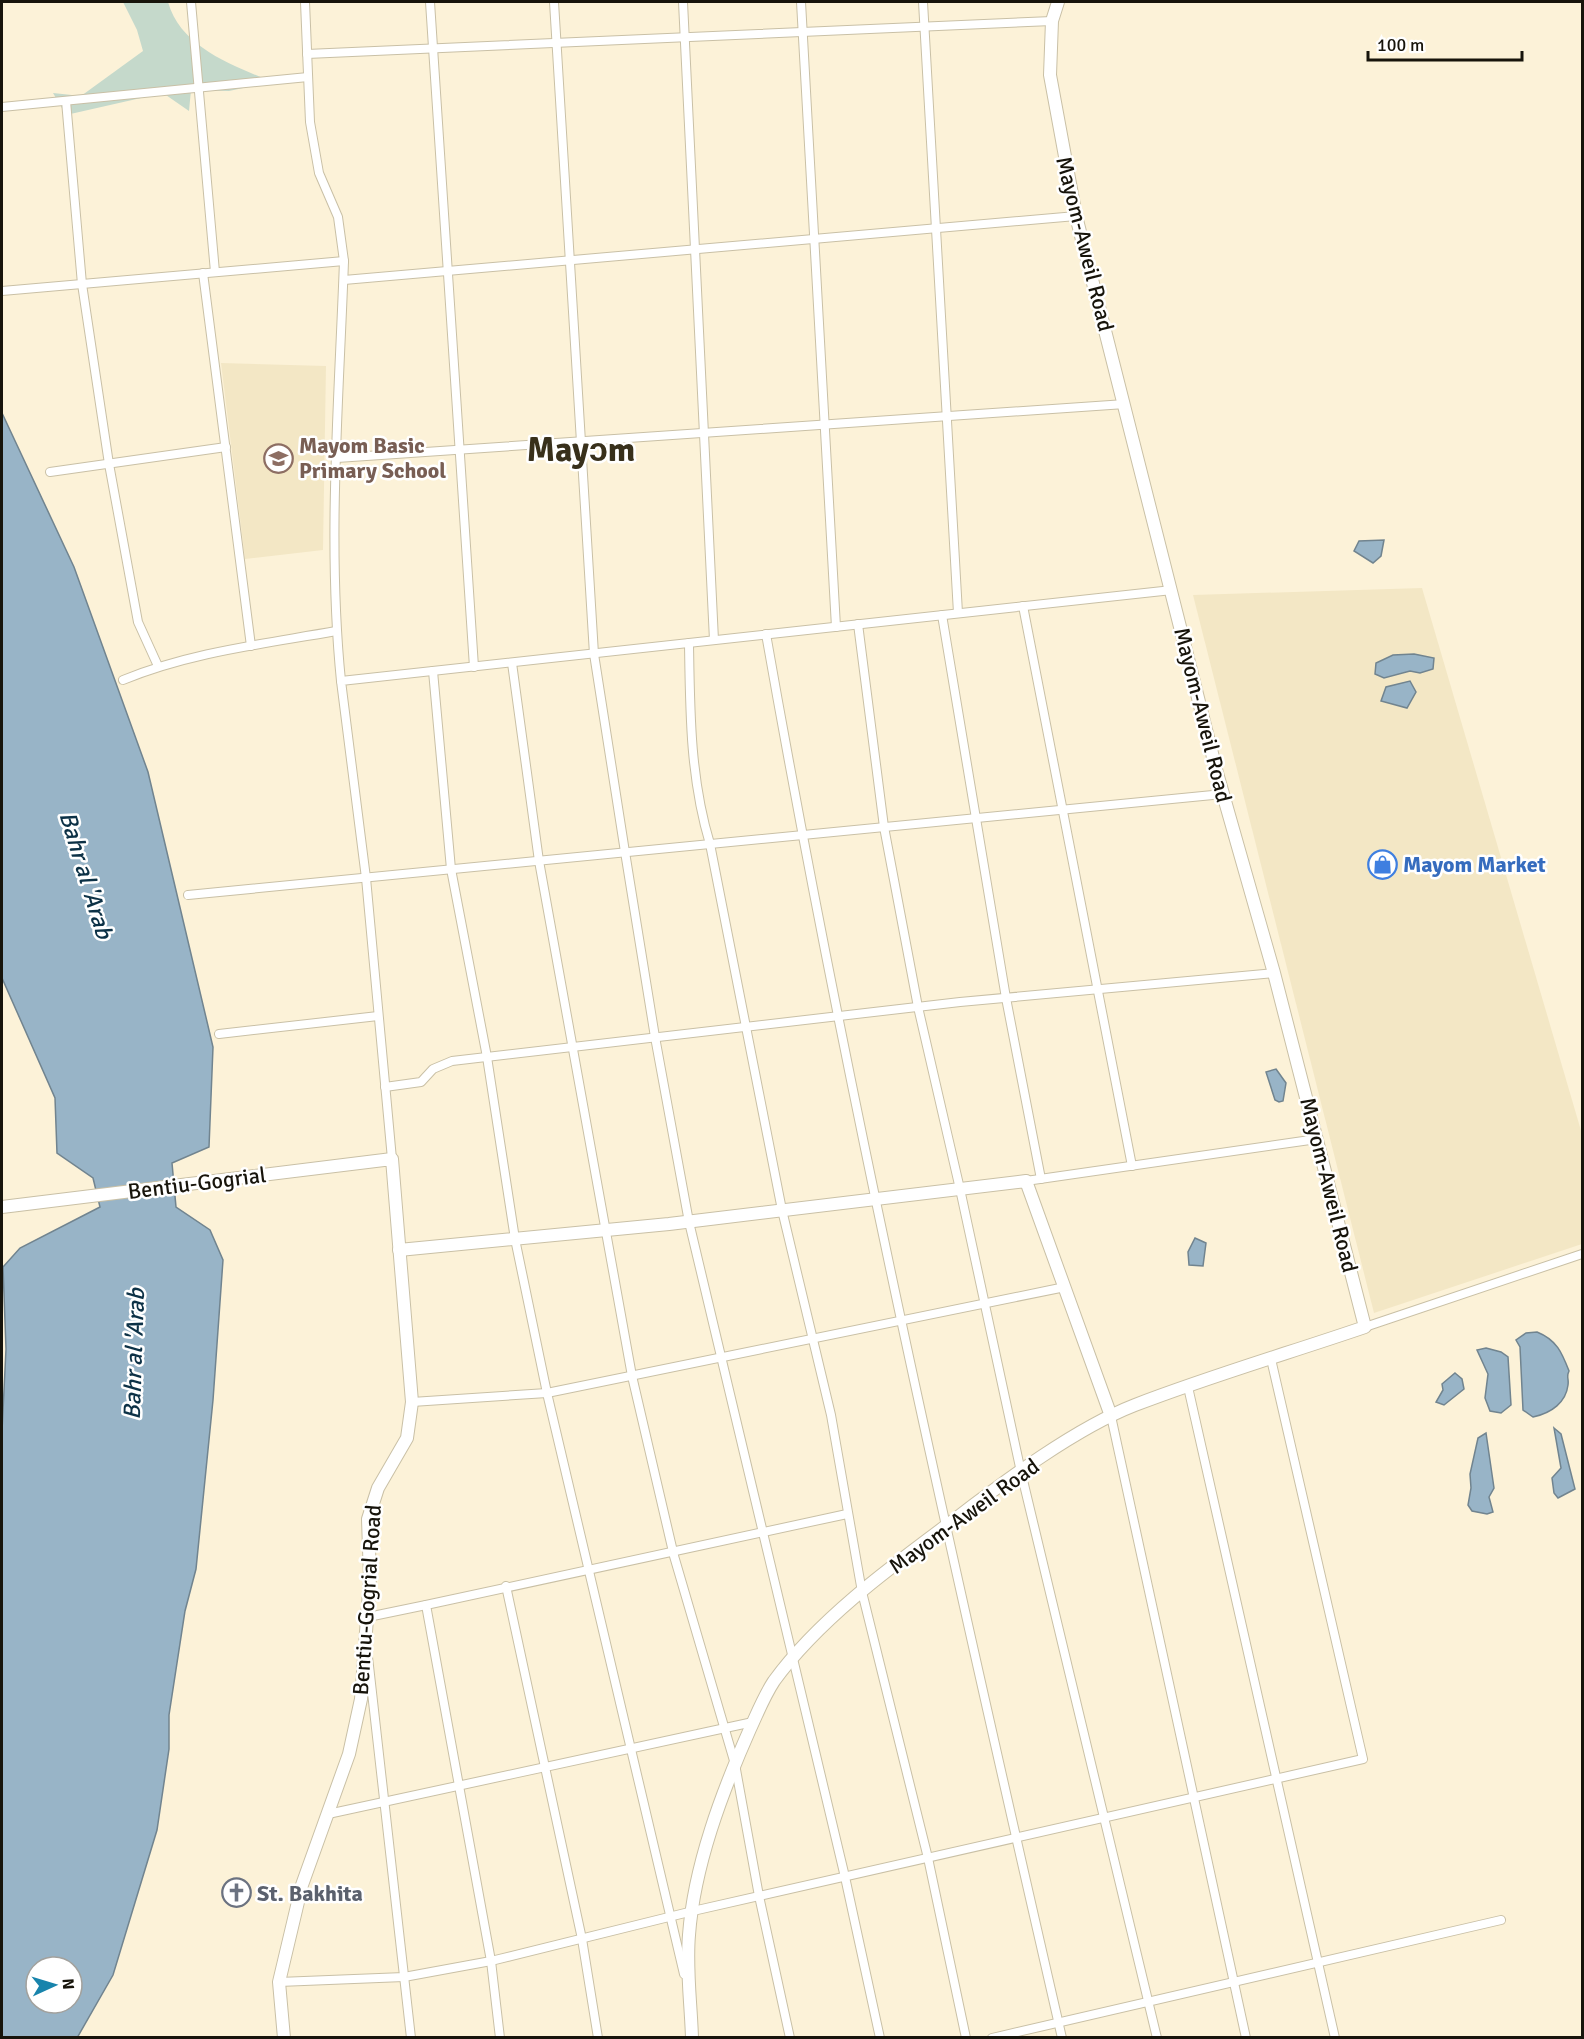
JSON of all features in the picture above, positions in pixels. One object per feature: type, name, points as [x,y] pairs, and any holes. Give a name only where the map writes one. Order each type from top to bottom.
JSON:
[{"type":"main road","name":"Mayom-Aweil Road","points":[[692,2037],[688,1959],[693,1911],[705,1847],[753,1722],[772,1683],[792,1660],[862,1592],[944,1527],[1021,1472],[1110,1416],[1365,1327],[1274,973],[1223,794],[1076,216],[1050,75],[1052,21],[1058,2]]},
{"type":"main road","name":"Bentiu-Gogrial","points":[[2,1207],[392,1159]]},
{"type":"main road","name":"Bentiu-Gogrial Road","points":[[284,2037],[279,1982],[302,1885],[350,1754],[361,1699],[368,1617],[368,1519],[378,1488],[407,1438],[411,1402],[392,1159]]},
{"type":"main road","points":[[399,1250],[689,1222],[1026,1181],[1110,1416]]},
{"type":"street","points":[[191,2],[215,272]]},
{"type":"street","points":[[305,2],[310,122],[319,173],[338,217],[344,261],[333,532],[336,631],[366,878],[392,1159]]},
{"type":"street","points":[[430,2],[474,667]]},
{"type":"street","points":[[554,2],[594,654],[625,852],[655,1037],[689,1222],[761,1532],[846,1877],[880,2037]]},
{"type":"street","points":[[683,2],[714,640]]},
{"type":"street","points":[[801,2],[836,627]]},
{"type":"street","points":[[923,2],[958,613]]},
{"type":"street","points":[[307,54],[1052,21]]},
{"type":"street","points":[[2,107],[308,77]]},
{"type":"street","points":[[66,101],[82,284],[109,464],[138,622],[158,666]]},
{"type":"street","points":[[344,280],[1076,216]]},
{"type":"street","points":[[2,291],[344,261]]},
{"type":"street","points":[[203,273],[251,646]]},
{"type":"street","points":[[337,458],[1125,404]]},
{"type":"street","points":[[50,472],[226,447]]},
{"type":"street","points":[[341,681],[1172,590]]},
{"type":"street","points":[[1023,606],[1132,1166]]},
{"type":"street","points":[[942,615],[978,818],[1006,998],[1041,1179]]},
{"type":"street","points":[[858,624],[884,827],[918,1007],[1021,1472],[1157,2037]]},
{"type":"street","points":[[123,680],[158,666],[336,631]]},
{"type":"street","points":[[766,634],[801,835],[840,1016],[873,1200],[944,1527],[1062,2037]]},
{"type":"street","points":[[690,643],[690,724],[702,818],[710,844],[744,1027],[782,1210],[831,1415],[862,1592],[928,1858],[966,2037]]},
{"type":"street","points":[[512,663],[539,861],[632,1376],[673,1551],[735,1764],[759,1896],[790,2037]]},
{"type":"street","points":[[433,671],[451,869],[488,1057],[515,1239],[547,1394],[690,1998]]},
{"type":"street","points":[[188,895],[1223,794]]},
{"type":"street","points":[[385,1087],[421,1082],[433,1069],[452,1061],[918,1007],[1274,973]]},
{"type":"street","points":[[219,1034],[378,1016]]},
{"type":"street","points":[[1026,1181],[1317,1140]]},
{"type":"street","points":[[1365,1327],[1582,1254]]},
{"type":"street","points":[[411,1402],[547,1394],[1065,1287]]},
{"type":"street","points":[[279,1982],[404,1977],[491,1961],[693,1911],[1363,1759],[1271,1359]]},
{"type":"street","points":[[1188,1387],[1335,2037]]},
{"type":"street","points":[[1110,1416],[1246,2037]]},
{"type":"street","points":[[368,1617],[847,1514]]},
{"type":"street","points":[[506,1586],[582,1939],[597,2037]]},
{"type":"street","points":[[426,1605],[491,1961],[500,2037]]},
{"type":"street","points":[[367,1642],[411,2037]]},
{"type":"street","points":[[328,1814],[753,1722]]},
{"type":"street","points":[[992,2037],[1501,1920]]},
{"type":"shaded area","name":"Mayom Basic Primary School","points":[[221,363],[326,366],[323,550],[245,559]]},
{"type":"shaded area","name":"Mayom Market","points":[[1422,588],[1582,1134],[1582,1244],[1374,1313],[1193,595]]},
{"type":"green space","points":[[123,2],[168,2],[184,32],[196,43],[225,61],[272,82],[229,91],[191,90],[189,111],[163,93],[66,115],[53,93],[81,96],[143,51],[137,30]]},
{"type":"water","name":"Bahr al 'Arab","points":[[2,413],[74,567],[148,772],[213,1047],[209,1147],[172,1163],[176,1207],[210,1230],[223,1260],[213,1400],[196,1569],[185,1611],[169,1715],[169,1749],[157,1830],[113,1975],[77,2038],[2,2037],[2,1431],[6,1349],[3,1267],[20,1248],[100,1207],[93,1178],[57,1153],[55,1098],[2,978]]},
{"type":"water","points":[[1384,540],[1381,556],[1373,563],[1354,551],[1359,541]]},
{"type":"water","points":[[1414,654],[1434,658],[1433,669],[1420,673],[1410,671],[1384,678],[1375,674],[1376,663],[1393,655]]},
{"type":"water","points":[[1410,681],[1416,692],[1407,708],[1381,701],[1386,687]]},
{"type":"water","points":[[1276,1069],[1286,1083],[1283,1101],[1279,1102],[1275,1100],[1266,1072]]},
{"type":"water","points":[[1195,1238],[1206,1243],[1203,1266],[1189,1265],[1188,1252]]},
{"type":"water","points":[[1537,1332],[1554,1343],[1569,1371],[1567,1391],[1561,1402],[1552,1410],[1533,1417],[1523,1410],[1520,1347],[1516,1340],[1526,1333]]},
{"type":"water","points":[[1486,1348],[1501,1352],[1508,1357],[1511,1405],[1501,1413],[1490,1411],[1485,1398],[1488,1374],[1477,1350]]},
{"type":"water","points":[[1455,1373],[1462,1379],[1464,1389],[1444,1405],[1436,1402],[1443,1390],[1442,1384]]},
{"type":"water","points":[[1554,1428],[1561,1434],[1575,1489],[1558,1498],[1554,1493],[1552,1478],[1561,1468]]},
{"type":"water","points":[[1486,1433],[1494,1488],[1489,1497],[1493,1512],[1487,1514],[1472,1511],[1468,1505],[1471,1488],[1470,1474],[1478,1438]]},
{"type":"place","name":"Mayom Basic Primary School","points":[[278,458]]},
{"type":"place","name":"Mayom Market","points":[[1382,864]]},
{"type":"place","name":"St. Bakhita","points":[[236,1893]]},
{"type":"district","name":"Mayɔm","points":[[581,450]]}]
